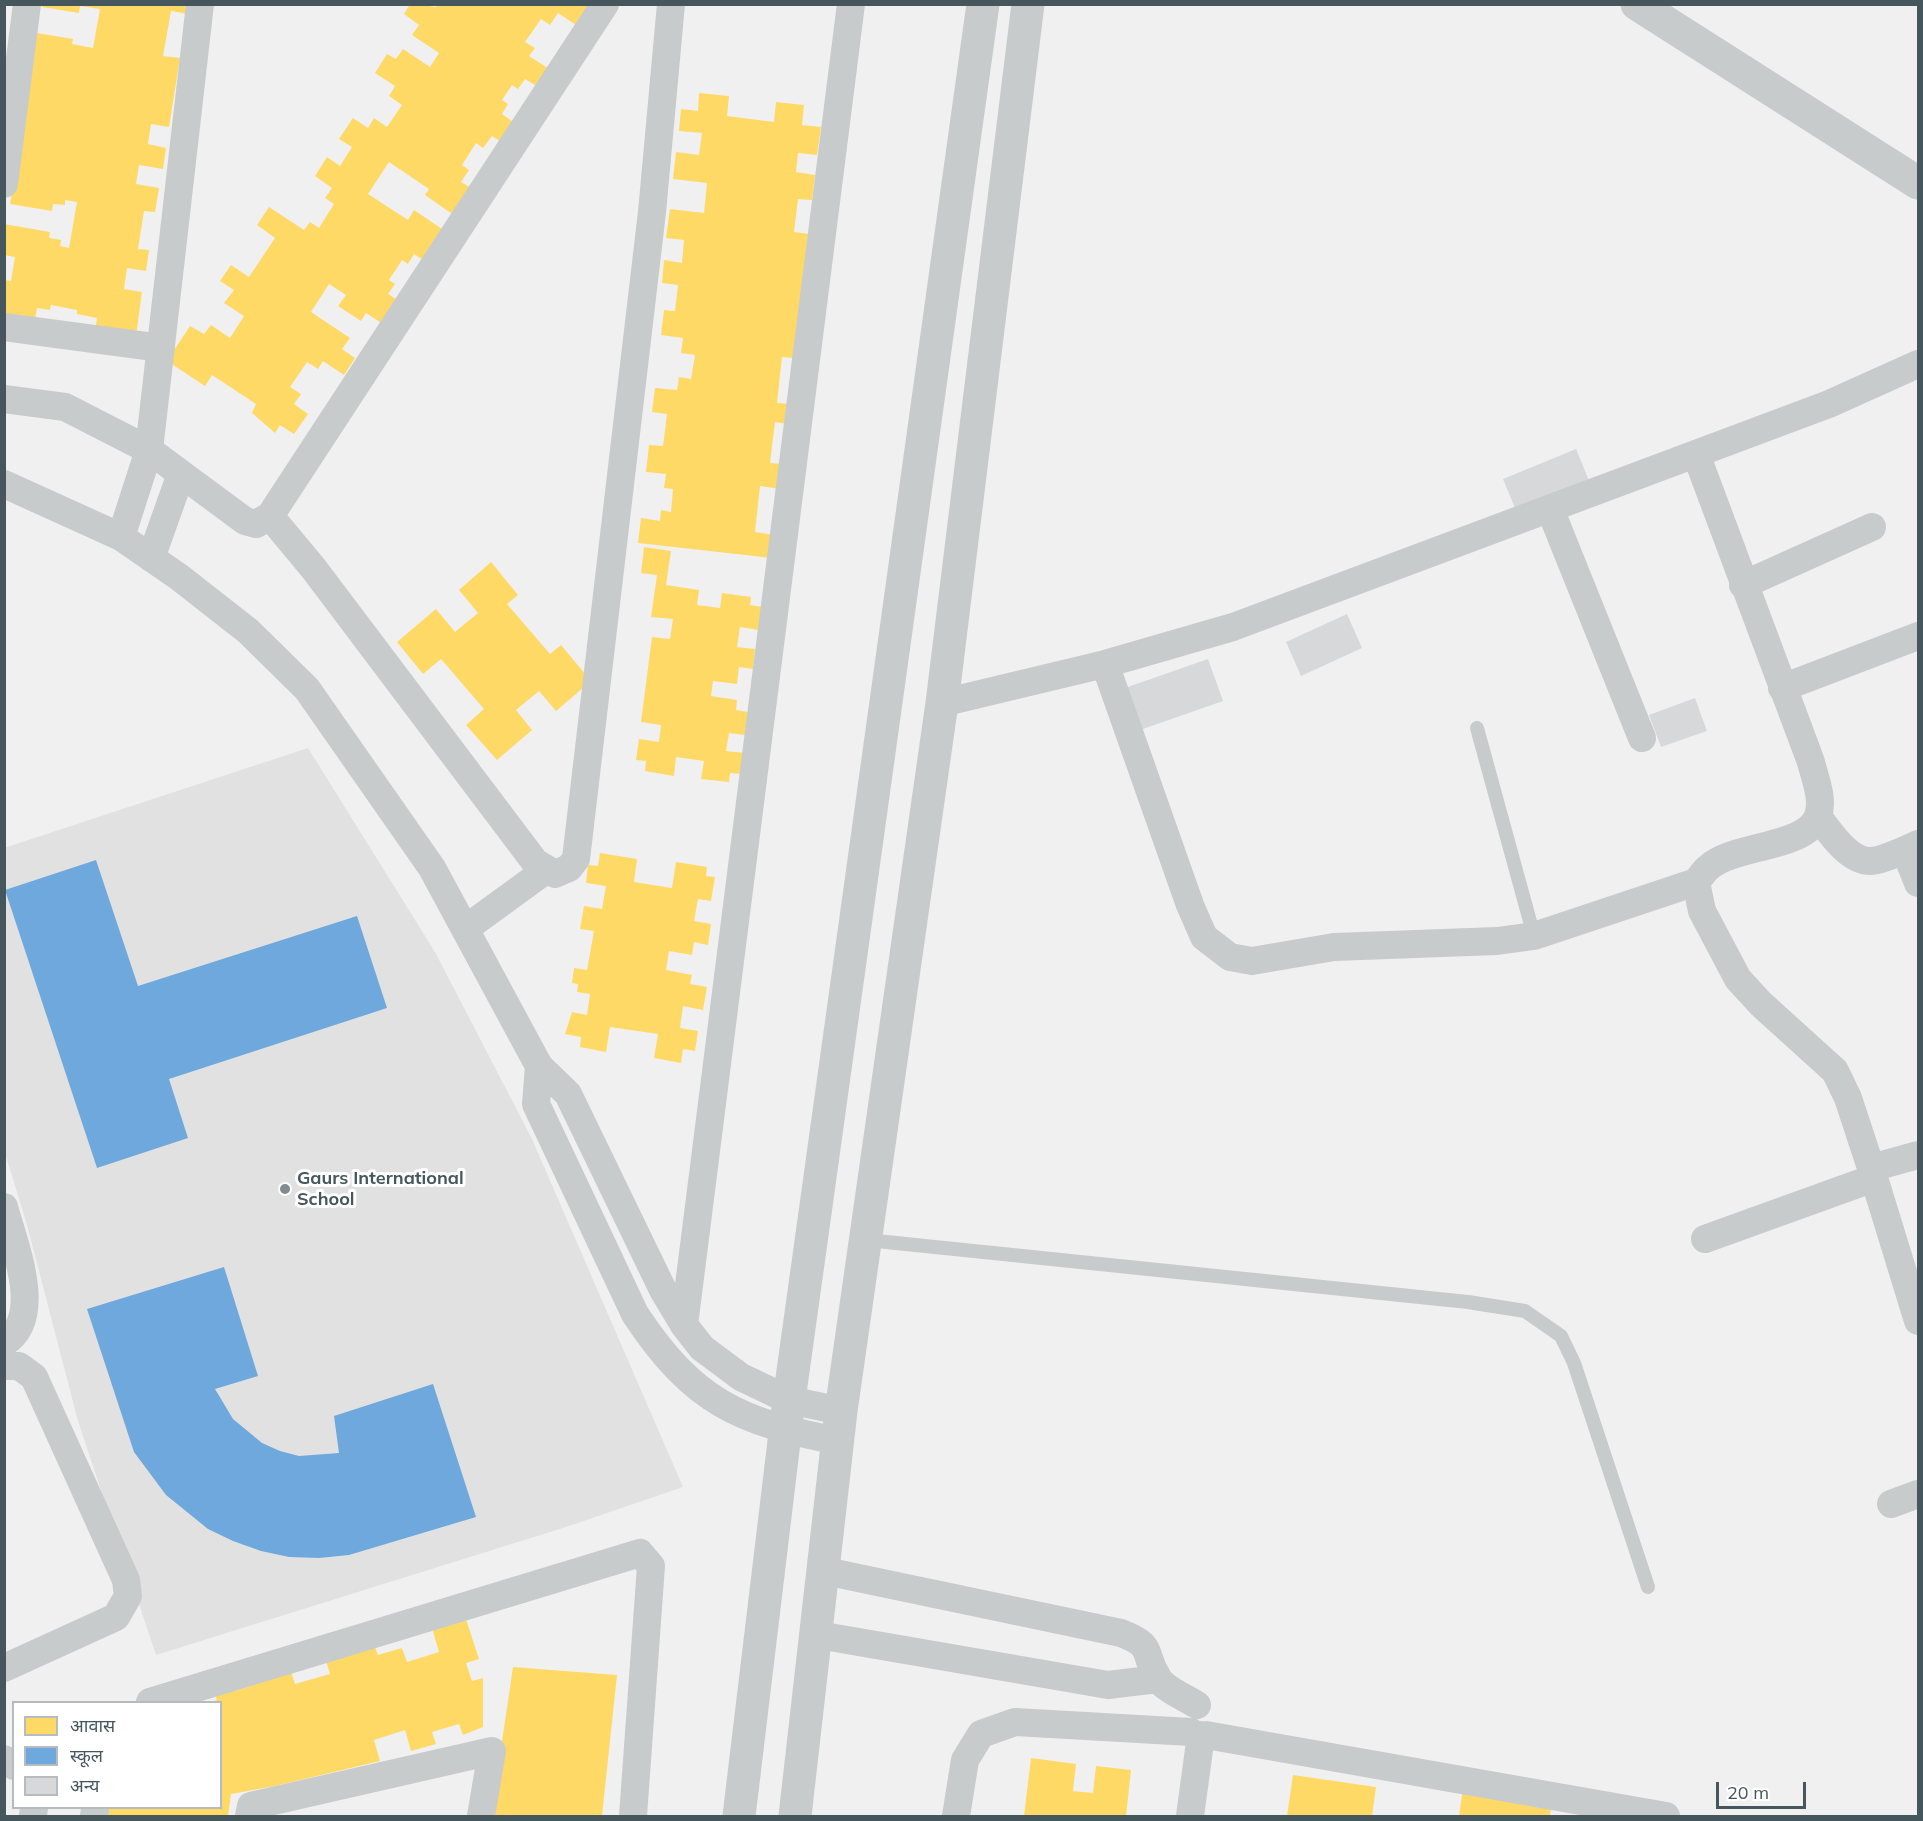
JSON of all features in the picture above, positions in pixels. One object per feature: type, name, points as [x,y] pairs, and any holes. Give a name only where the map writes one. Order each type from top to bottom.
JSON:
[{"type":"street","points":[[4,184],[27,4]]},
{"type":"street","points":[[121,537],[149,450],[200,4]]},
{"type":"street","points":[[4,399],[65,407],[149,450],[245,520],[256,524],[270,516],[605,4]]},
{"type":"street","points":[[270,516],[314,569],[535,862],[555,874],[569,868],[576,859],[652,212],[671,4]]},
{"type":"street","points":[[684,1325],[851,4]]},
{"type":"street","points":[[739,1816],[787,1416],[982,4]]},
{"type":"street","points":[[795,1816],[818,1635],[840,1426],[942,703],[1028,4]]},
{"type":"street","points":[[1637,4],[1918,183]]},
{"type":"street","points":[[4,327],[161,348]]},
{"type":"street","points":[[942,703],[1105,664],[1233,627],[1829,404],[1918,364]]},
{"type":"street","points":[[1105,664],[1190,905],[1204,937],[1230,957],[1252,961],[1334,947],[1497,941],[1534,936],[1696,882],[1708,867],[1733,854],[1802,834],[1818,817],[1820,796],[1811,762],[1696,454]]},
{"type":"street","points":[[151,558],[181,474]]},
{"type":"street","points":[[4,484],[121,537],[248,631],[307,689],[432,868],[539,1066],[568,1094],[663,1290],[684,1325],[702,1348],[787,1416]]},
{"type":"street","points":[[1551,509],[1642,738]]},
{"type":"street","points":[[1743,585],[1872,527]]},
{"type":"street","points":[[1782,688],[1918,636]]},
{"type":"street","points":[[1818,817],[1840,845],[1856,856],[1870,861],[1912,847],[1918,883]]},
{"type":"street","points":[[465,929],[546,870]]},
{"type":"street","points":[[1696,882],[1702,911],[1738,979],[1761,1004],[1835,1071],[1848,1098],[1873,1173],[1918,1321]]},
{"type":"street","points":[[539,1066],[536,1104],[635,1314],[655,1345],[680,1373],[731,1412],[787,1416],[840,1426]]},
{"type":"street","points":[[1705,1239],[1918,1155]]},
{"type":"street","points":[[4,1208],[25,1288],[25,1315],[13,1338],[4,1343]]},
{"type":"street","points":[[4,1366],[19,1366],[34,1377],[126,1580],[128,1596],[116,1617],[4,1668]]},
{"type":"street","points":[[1891,1504],[1918,1494]]},
{"type":"street","points":[[153,1701],[640,1553],[651,1566],[633,1816]]},
{"type":"street","points":[[825,1571],[1121,1633],[1137,1639],[1147,1648],[1158,1679],[1199,1727],[1190,1816]]},
{"type":"street","points":[[818,1635],[1108,1685],[1158,1679]]},
{"type":"street","points":[[956,1816],[965,1760],[981,1734],[1015,1722],[1199,1727],[1666,1816]]},
{"type":"street","points":[[249,1816],[251,1806],[492,1751],[481,1816]]},
{"type":"lane","points":[[1477,728],[1534,936]]},
{"type":"lane","points":[[867,1240],[1456,1301],[1525,1311],[1561,1336],[1574,1363],[1648,1587]]},
{"type":"shaded area","name":"Gaurs International School","points":[[308,748],[435,952],[532,1139],[683,1487],[563,1528],[156,1655],[78,1421],[27,1225],[5,1153],[4,848]]},
{"type":"building: आवास","points":[[189,4],[188,14],[171,11],[163,56],[180,58],[169,127],[151,124],[148,144],[166,148],[163,169],[139,165],[136,184],[159,188],[155,212],[144,211],[138,249],[149,250],[146,271],[127,268],[124,289],[142,292],[135,343],[94,336],[97,318],[77,314],[77,310],[51,305],[50,310],[37,308],[34,326],[4,321],[4,280],[11,281],[15,257],[4,255],[4,224],[50,232],[49,238],[61,240],[60,246],[69,248],[77,202],[65,200],[65,205],[53,204],[52,211],[10,204],[37,33],[73,39],[72,44],[93,48],[100,9],[80,6],[79,13],[42,7],[42,5]]},
{"type":"building: आवास","points":[[410,4],[436,7],[438,5],[584,5],[588,7],[576,25],[558,13],[550,25],[541,19],[525,42],[535,48],[529,56],[554,72],[543,90],[525,79],[518,89],[512,85],[502,100],[508,104],[502,114],[519,126],[506,145],[492,136],[483,148],[476,143],[462,165],[469,170],[461,182],[476,191],[458,218],[425,195],[429,189],[389,162],[368,194],[408,220],[414,210],[448,233],[428,263],[414,254],[408,264],[402,260],[389,280],[395,284],[388,294],[402,303],[386,326],[366,313],[361,321],[338,306],[346,295],[329,284],[311,312],[350,338],[342,349],[355,358],[344,375],[323,361],[318,369],[307,362],[290,387],[301,394],[294,404],[308,414],[294,434],[280,425],[275,433],[252,413],[256,404],[212,375],[205,386],[167,361],[190,326],[204,334],[211,325],[230,338],[244,316],[224,303],[234,290],[220,281],[231,265],[249,277],[275,238],[257,225],[269,207],[304,230],[310,222],[319,228],[334,204],[325,198],[332,188],[315,176],[327,157],[340,166],[352,147],[339,139],[353,118],[368,128],[374,118],[387,127],[402,105],[389,96],[395,86],[375,73],[387,54],[396,59],[403,49],[430,67],[439,53],[412,35],[419,25],[404,14]]},
{"type":"building: आवास","points":[[699,93],[729,96],[727,116],[774,122],[776,102],[804,105],[802,125],[821,127],[817,155],[798,153],[796,172],[815,175],[812,200],[798,199],[794,232],[809,234],[795,358],[782,357],[777,403],[790,404],[787,424],[775,422],[770,463],[783,464],[780,489],[760,486],[755,532],[775,535],[772,558],[638,543],[641,518],[660,521],[661,510],[671,512],[673,489],[664,488],[666,474],[646,472],[649,445],[663,446],[667,414],[652,412],[655,388],[677,390],[679,377],[691,379],[695,355],[681,353],[683,338],[661,335],[664,310],[675,311],[678,285],[662,283],[664,260],[682,263],[684,240],[666,238],[670,209],[704,213],[707,183],[673,179],[676,152],[699,155],[702,133],[679,131],[681,109],[698,111]]},
{"type":"building: आवास","points":[[644,547],[671,551],[666,585],[699,590],[697,605],[720,608],[722,593],[751,597],[750,605],[762,607],[759,630],[740,627],[737,647],[755,649],[753,669],[739,667],[737,684],[713,681],[711,696],[737,700],[736,710],[748,712],[745,735],[729,733],[726,751],[745,753],[742,774],[730,773],[729,782],[701,779],[704,761],[676,757],[674,776],[645,771],[646,761],[636,760],[639,739],[659,742],[661,725],[641,722],[652,637],[670,639],[673,619],[651,617],[657,575],[641,573]]},
{"type":"building: आवास","points":[[491,562],[518,595],[507,604],[550,654],[561,645],[591,681],[556,711],[539,691],[516,710],[532,730],[497,760],[466,725],[484,709],[441,659],[423,674],[397,642],[436,609],[455,632],[478,613],[459,590]]},
{"type":"building: आवास","points":[[600,853],[637,859],[634,882],[672,888],[676,862],[707,867],[706,876],[715,877],[711,901],[698,899],[694,921],[711,924],[708,945],[694,942],[692,955],[669,951],[666,970],[692,975],[690,984],[707,987],[703,1010],[683,1006],[680,1028],[698,1031],[695,1051],[683,1049],[681,1063],[654,1058],[658,1034],[610,1027],[606,1052],[580,1047],[581,1037],[565,1034],[572,1012],[587,1015],[590,994],[577,992],[578,984],[572,983],[574,968],[587,970],[594,931],[580,929],[584,906],[602,909],[606,886],[586,883],[588,865],[598,866]]},
{"type":"building: आवास","points":[[463,1610],[479,1659],[466,1663],[472,1681],[483,1678],[483,1727],[463,1735],[459,1724],[432,1732],[436,1744],[411,1751],[405,1730],[374,1740],[380,1761],[231,1794],[228,1816],[98,1816],[100,1809],[222,1809],[222,1701],[214,1701],[217,1700],[213,1689],[232,1683],[235,1691],[257,1684],[254,1676],[289,1665],[295,1684],[330,1674],[324,1654],[372,1639],[378,1655],[402,1648],[407,1662],[439,1652],[430,1621]]},
{"type":"building: आवास","points":[[513,1667],[617,1675],[602,1816],[491,1816]]},
{"type":"building: आवास","points":[[1031,1758],[1076,1764],[1073,1791],[1093,1793],[1096,1766],[1131,1770],[1126,1816],[1024,1816]]},
{"type":"building: आवास","points":[[1293,1775],[1376,1787],[1372,1816],[1287,1816]]},
{"type":"building: आवास","points":[[1463,1788],[1552,1801],[1550,1816],[1459,1816]]},
{"type":"building: स्कूल","points":[[96,860],[138,986],[357,916],[387,1008],[169,1079],[188,1138],[97,1168],[5,890]]},
{"type":"building: स्कूल","points":[[224,1267],[258,1376],[215,1389],[233,1419],[262,1443],[280,1451],[299,1456],[339,1453],[334,1416],[433,1384],[476,1517],[349,1555],[319,1558],[289,1557],[261,1551],[208,1529],[166,1495],[134,1452],[87,1309]]},
{"type":"building: अन्य","points":[[1576,449],[1590,483],[1517,513],[1503,479]]},
{"type":"building: अन्य","points":[[1347,614],[1362,648],[1301,676],[1286,642]]},
{"type":"building: अन्य","points":[[1208,659],[1223,701],[1140,730],[1125,688]]},
{"type":"building: अन्य","points":[[1695,698],[1707,731],[1661,747],[1649,715]]},
{"type":"place","name":"Gaurs International School","points":[[285,1189]]}]
